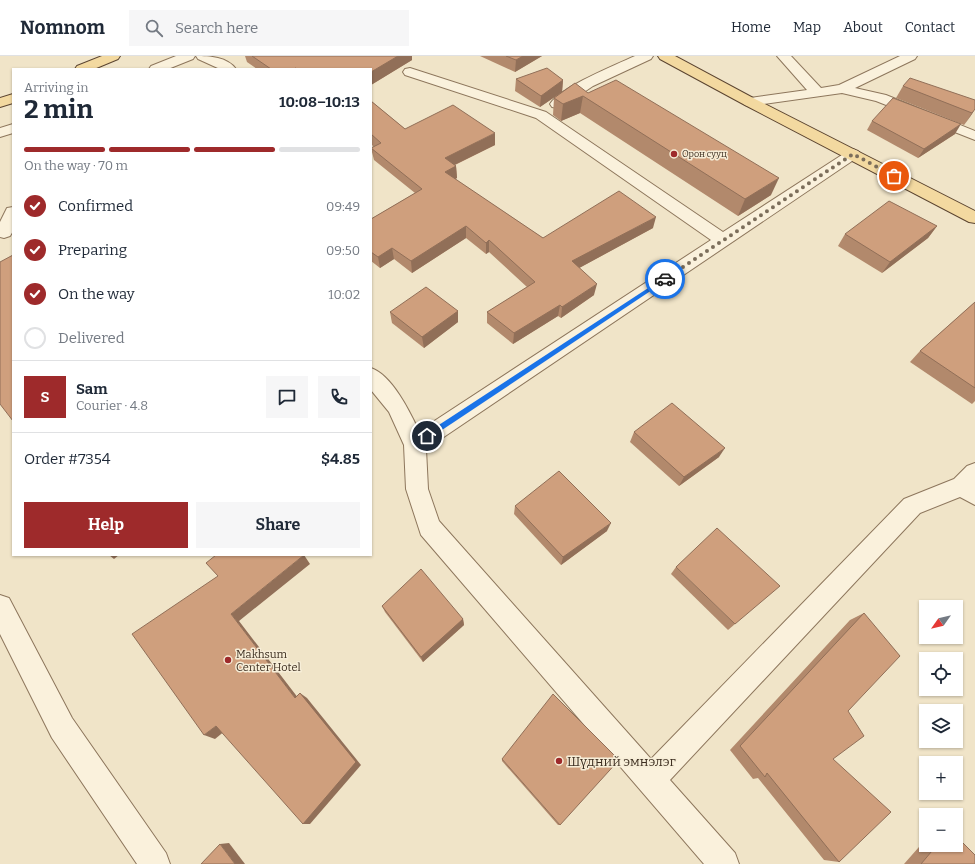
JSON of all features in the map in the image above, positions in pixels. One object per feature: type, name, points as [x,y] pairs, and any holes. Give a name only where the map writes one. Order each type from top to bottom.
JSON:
[{"type":"main road","points":[[84,68],[113,56]]},
{"type":"main road","points":[[665,56],[750,102],[975,218]]},
{"type":"main road","points":[[0,103],[12,98]]},
{"type":"street","points":[[158,68],[188,56]]},
{"type":"street","points":[[203,56],[228,68]]},
{"type":"street","points":[[541,115],[574,91],[605,74],[646,56]]},
{"type":"street","points":[[784,56],[818,92]]},
{"type":"street","points":[[750,102],[842,89],[910,56]]},
{"type":"street","points":[[410,72],[541,115],[723,240]]},
{"type":"street","points":[[842,89],[881,98],[975,136]]},
{"type":"street","points":[[0,134],[12,128]]},
{"type":"street","points":[[414,445],[853,154]]},
{"type":"street","points":[[6,231],[12,215]]},
{"type":"street","points":[[372,377],[397,407],[414,445],[417,489],[429,527],[650,780],[713,860]]},
{"type":"street","points":[[650,780],[912,506],[971,485]]},
{"type":"street","points":[[0,607],[62,728],[156,864]]},
{"type":"building","points":[[252,56],[398,56],[372,71],[372,68],[270,68]]},
{"type":"building","points":[[506,56],[523,56],[516,60]]},
{"type":"building","points":[[547,68],[563,80],[541,96],[516,79]]},
{"type":"building","points":[[910,78],[975,100],[975,109],[972,113],[903,86]]},
{"type":"building","points":[[616,80],[779,178],[745,199],[583,96],[563,104],[554,98],[575,83],[588,93]]},
{"type":"building","points":[[893,98],[961,124],[924,149],[872,121]]},
{"type":"building","points":[[372,102],[405,129],[453,105],[495,133],[445,158],[456,166],[445,172],[543,238],[619,191],[656,217],[572,261],[597,284],[562,307],[560,305],[514,333],[487,312],[535,282],[489,240],[486,243],[466,226],[411,261],[392,248],[378,257],[372,253],[372,218],[422,189],[372,149],[381,143],[372,135]]},
{"type":"building","points":[[889,201],[937,226],[890,262],[845,234]]},
{"type":"building","points":[[12,256],[12,420],[0,404],[0,262]]},
{"type":"building","points":[[426,287],[458,311],[422,337],[390,312]]},
{"type":"building","points":[[975,302],[975,388],[920,351]]},
{"type":"building","points":[[672,403],[725,448],[684,477],[634,432]]},
{"type":"building","points":[[559,471],[611,523],[563,557],[515,506]]},
{"type":"building","points":[[717,528],[780,586],[735,624],[676,567]]},
{"type":"building","points":[[215,556],[303,556],[231,614],[295,698],[300,693],[356,762],[303,824],[216,726],[204,735],[132,634],[218,576],[206,563]]},
{"type":"building","points":[[421,569],[463,619],[421,657],[382,606]]},
{"type":"building","points":[[864,613],[900,656],[848,711],[864,736],[833,759],[891,812],[839,862],[767,773],[765,777],[740,746]]},
{"type":"building","name":"Шүдний эмнэлэг","points":[[553,694],[619,760],[560,825],[502,759]]},
{"type":"building","points":[[963,843],[975,855],[975,864],[921,864],[931,852],[963,852]]},
{"type":"building","points":[[220,844],[235,864],[201,864]]},
{"type":"way so far","points":[[665,279],[853,154],[894,176]]},
{"type":"place","name":"Орон сууц","points":[[674,154]]},
{"type":"place","name":"Makhsum Center Hotel","points":[[228,660]]},
{"type":"place","name":"Шүдний эмнэлэг","points":[[559,761]]},
{"type":"route","points":[[427,436],[665,279]]}]
